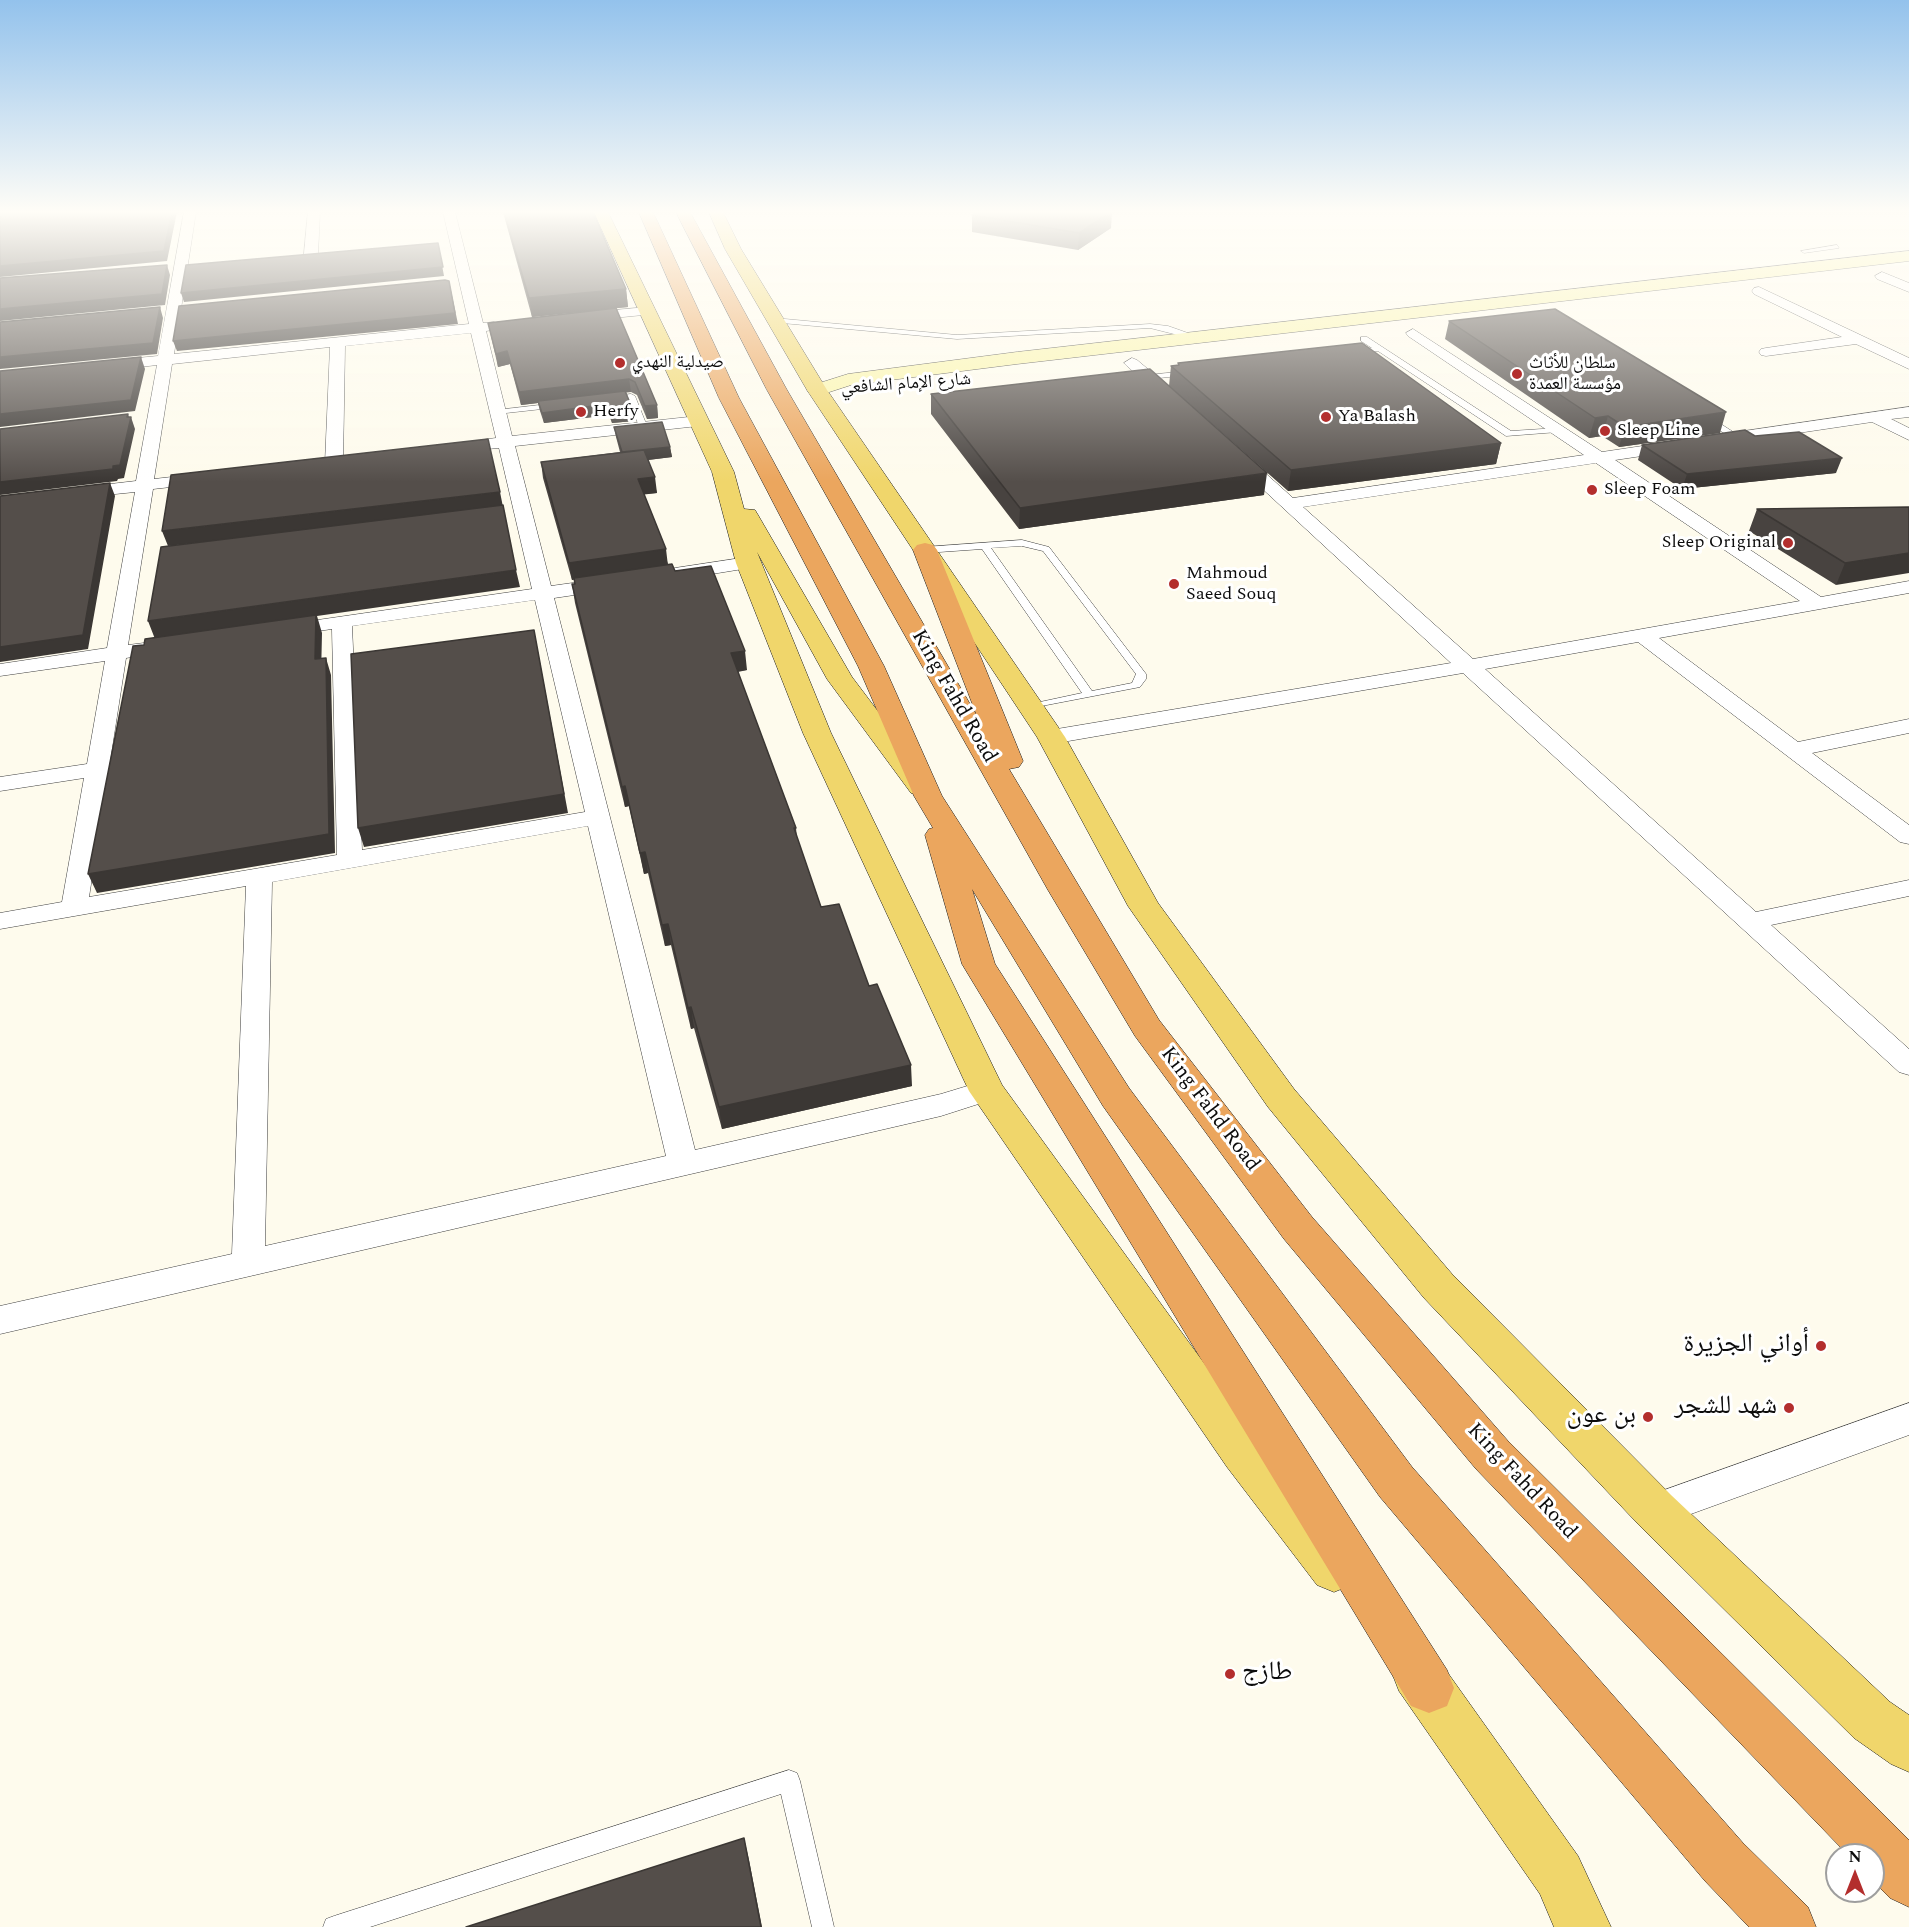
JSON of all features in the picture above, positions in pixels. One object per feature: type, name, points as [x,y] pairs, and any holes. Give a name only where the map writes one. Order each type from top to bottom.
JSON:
[{"type":"highway","points":[[686,302],[729,398],[871,666],[928,796],[979,964],[1429,1688]]},
{"type":"highway","name":"King Fahd Road","points":[[731,302],[777,390],[1064,890],[1147,1028],[1291,1218],[1492,1455],[1909,1880]]},
{"type":"highway","points":[[925,550],[1064,890]]},
{"type":"highway","points":[[928,796],[1014,929],[1116,1097],[1396,1482],[1724,1863],[1788,1927]]},
{"type":"main road","points":[[643,302],[723,472],[840,679],[928,796]]},
{"type":"main road","points":[[764,302],[817,390],[1051,737],[1144,906],[1281,1098],[1438,1286],[1655,1510],[1897,1735]]},
{"type":"main road","name":"شارع الإمام الشافعي","points":[[817,390],[848,380],[1017,358],[1511,302]]},
{"type":"main road","points":[[1343,347],[1372,344],[1413,333],[1435,330]]},
{"type":"main road","points":[[1017,358],[1034,375]]},
{"type":"main road","points":[[1121,364],[1193,364]]},
{"type":"main road","name":"شارع الإمام الشافعي","points":[[817,390],[873,391],[988,380]]},
{"type":"main road","points":[[723,472],[748,563],[817,734],[987,1091],[1243,1454],[1429,1688],[1559,1875],[1583,1927]]},
{"type":"street","points":[[74,908],[175,302]]},
{"type":"street","points":[[466,302],[476,328],[505,442],[516,513],[542,593],[683,1163]]},
{"type":"street","points":[[1775,302],[1909,364]]},
{"type":"street","points":[[568,319],[648,311]]},
{"type":"street","points":[[95,367],[511,324]]},
{"type":"street","points":[[1413,333],[1818,604]]},
{"type":"street","points":[[1766,352],[1858,339]]},
{"type":"street","points":[[334,463],[338,342]]},
{"type":"street","points":[[1121,364],[1149,377],[1184,409]]},
{"type":"street","points":[[1290,504],[1909,412]]},
{"type":"street","points":[[134,418],[156,416]]},
{"type":"street","points":[[1874,417],[1909,435]]},
{"type":"street","points":[[471,446],[643,426],[698,422]]},
{"type":"street","points":[[1220,441],[1909,1065]]},
{"type":"street","points":[[56,496],[228,475]]},
{"type":"street","points":[[132,560],[156,557]]},
{"type":"street","points":[[657,576],[748,563]]},
{"type":"street","points":[[259,633],[622,582]]},
{"type":"street","points":[[1051,737],[1643,636],[1909,587]]},
{"type":"street","points":[[342,622],[350,860]]},
{"type":"street","points":[[1643,636],[1909,837]]},
{"type":"street","points":[[0,670],[188,643]]},
{"type":"street","points":[[1794,750],[1909,726]]},
{"type":"street","points":[[0,784],[97,769]]},
{"type":"street","points":[[0,921],[597,817]]},
{"type":"street","points":[[248,1263],[259,876]]},
{"type":"street","points":[[1750,921],[1909,888]]},
{"type":"street","points":[[0,1320],[941,1105],[987,1091]]},
{"type":"street","points":[[1655,1510],[1909,1419]]},
{"type":"lane","points":[[774,320],[957,337],[1150,327],[1165,328],[1198,338]]},
{"type":"lane","points":[[1372,344],[1509,434],[1558,430]]},
{"type":"lane","points":[[1149,377],[1193,364]]},
{"type":"lane","points":[[598,400],[631,396],[643,426]]},
{"type":"lane","points":[[497,412],[564,404]]},
{"type":"lane","points":[[1696,412],[1737,437]]},
{"type":"lane","points":[[925,550],[1022,543],[1046,549],[1141,674],[1141,679],[1136,685],[1030,707]]},
{"type":"lane","points":[[985,546],[1089,694]]},
{"type":"lane","points":[[334,1927],[789,1781],[824,1927]]},
{"type":"building","points":[[0,302],[76,302],[0,309]]},
{"type":"building","points":[[221,302],[453,302],[455,313],[173,341],[179,306]]},
{"type":"building","points":[[160,307],[153,343],[0,357],[0,322]]},
{"type":"building","points":[[616,308],[657,405],[645,406],[635,382],[629,379],[519,392],[507,351],[496,354],[488,323]]},
{"type":"building","points":[[1555,309],[1726,412],[1625,427],[1608,416],[1595,418],[1449,321]]},
{"type":"building","points":[[1362,343],[1501,443],[1291,470],[1171,366],[1179,365],[1178,363]]},
{"type":"building","points":[[141,357],[131,400],[0,414],[0,371]]},
{"type":"building","points":[[1150,369],[1267,473],[1020,508],[931,394]]},
{"type":"building","points":[[625,391],[633,410],[610,413],[608,404],[542,413],[538,401]]},
{"type":"building","points":[[128,414],[127,417],[131,417],[120,465],[113,466],[113,469],[0,482],[0,429]]},
{"type":"building","points":[[662,422],[670,447],[622,452],[614,427]]},
{"type":"building","points":[[1745,430],[1755,436],[1799,432],[1842,458],[1687,474],[1642,445]]},
{"type":"building","points":[[488,439],[500,492],[162,531],[171,475]]},
{"type":"building","points":[[644,450],[655,477],[638,479],[666,549],[569,563],[541,462]]},
{"type":"building","points":[[110,483],[83,635],[0,647],[0,496]]},
{"type":"building","points":[[503,505],[516,570],[148,621],[161,547]]},
{"type":"building","points":[[1909,507],[1909,553],[1845,563],[1757,509]]},
{"type":"building","points":[[672,564],[675,571],[711,566],[745,651],[731,653],[796,828],[794,828],[821,907],[839,904],[869,986],[877,984],[911,1065],[719,1107],[691,1007],[688,1008],[668,924],[662,925],[645,852],[640,853],[625,786],[622,787],[572,584],[575,584],[574,578]]},
{"type":"building","points":[[316,615],[315,659],[326,658],[329,834],[88,874],[133,646],[144,645],[145,639]]},
{"type":"building","points":[[534,630],[564,794],[358,828],[351,654]]},
{"type":"building","points":[[744,1838],[761,1927],[466,1927]]},
{"type":"place","name":"صيدلية النهدي","points":[[620,363]]},
{"type":"place","name":"سلطان للأثاث مؤسسة العمدة","points":[[1517,374]]},
{"type":"place","name":"Herfy","points":[[581,412]]},
{"type":"place","name":"Ya Balash","points":[[1326,417]]},
{"type":"place","name":"Sleep Line","points":[[1605,431]]},
{"type":"place","name":"Sleep Foam","points":[[1592,490]]},
{"type":"place","name":"Sleep Original","points":[[1788,543]]},
{"type":"place","name":"Mahmoud Saeed Souq","points":[[1174,584]]},
{"type":"place","name":"أواني الجزيرة","points":[[1821,1346]]},
{"type":"place","name":"شهد للشجر","points":[[1789,1408]]},
{"type":"place","name":"بن عون","points":[[1648,1417]]},
{"type":"place","name":"طازج","points":[[1230,1674]]}]
